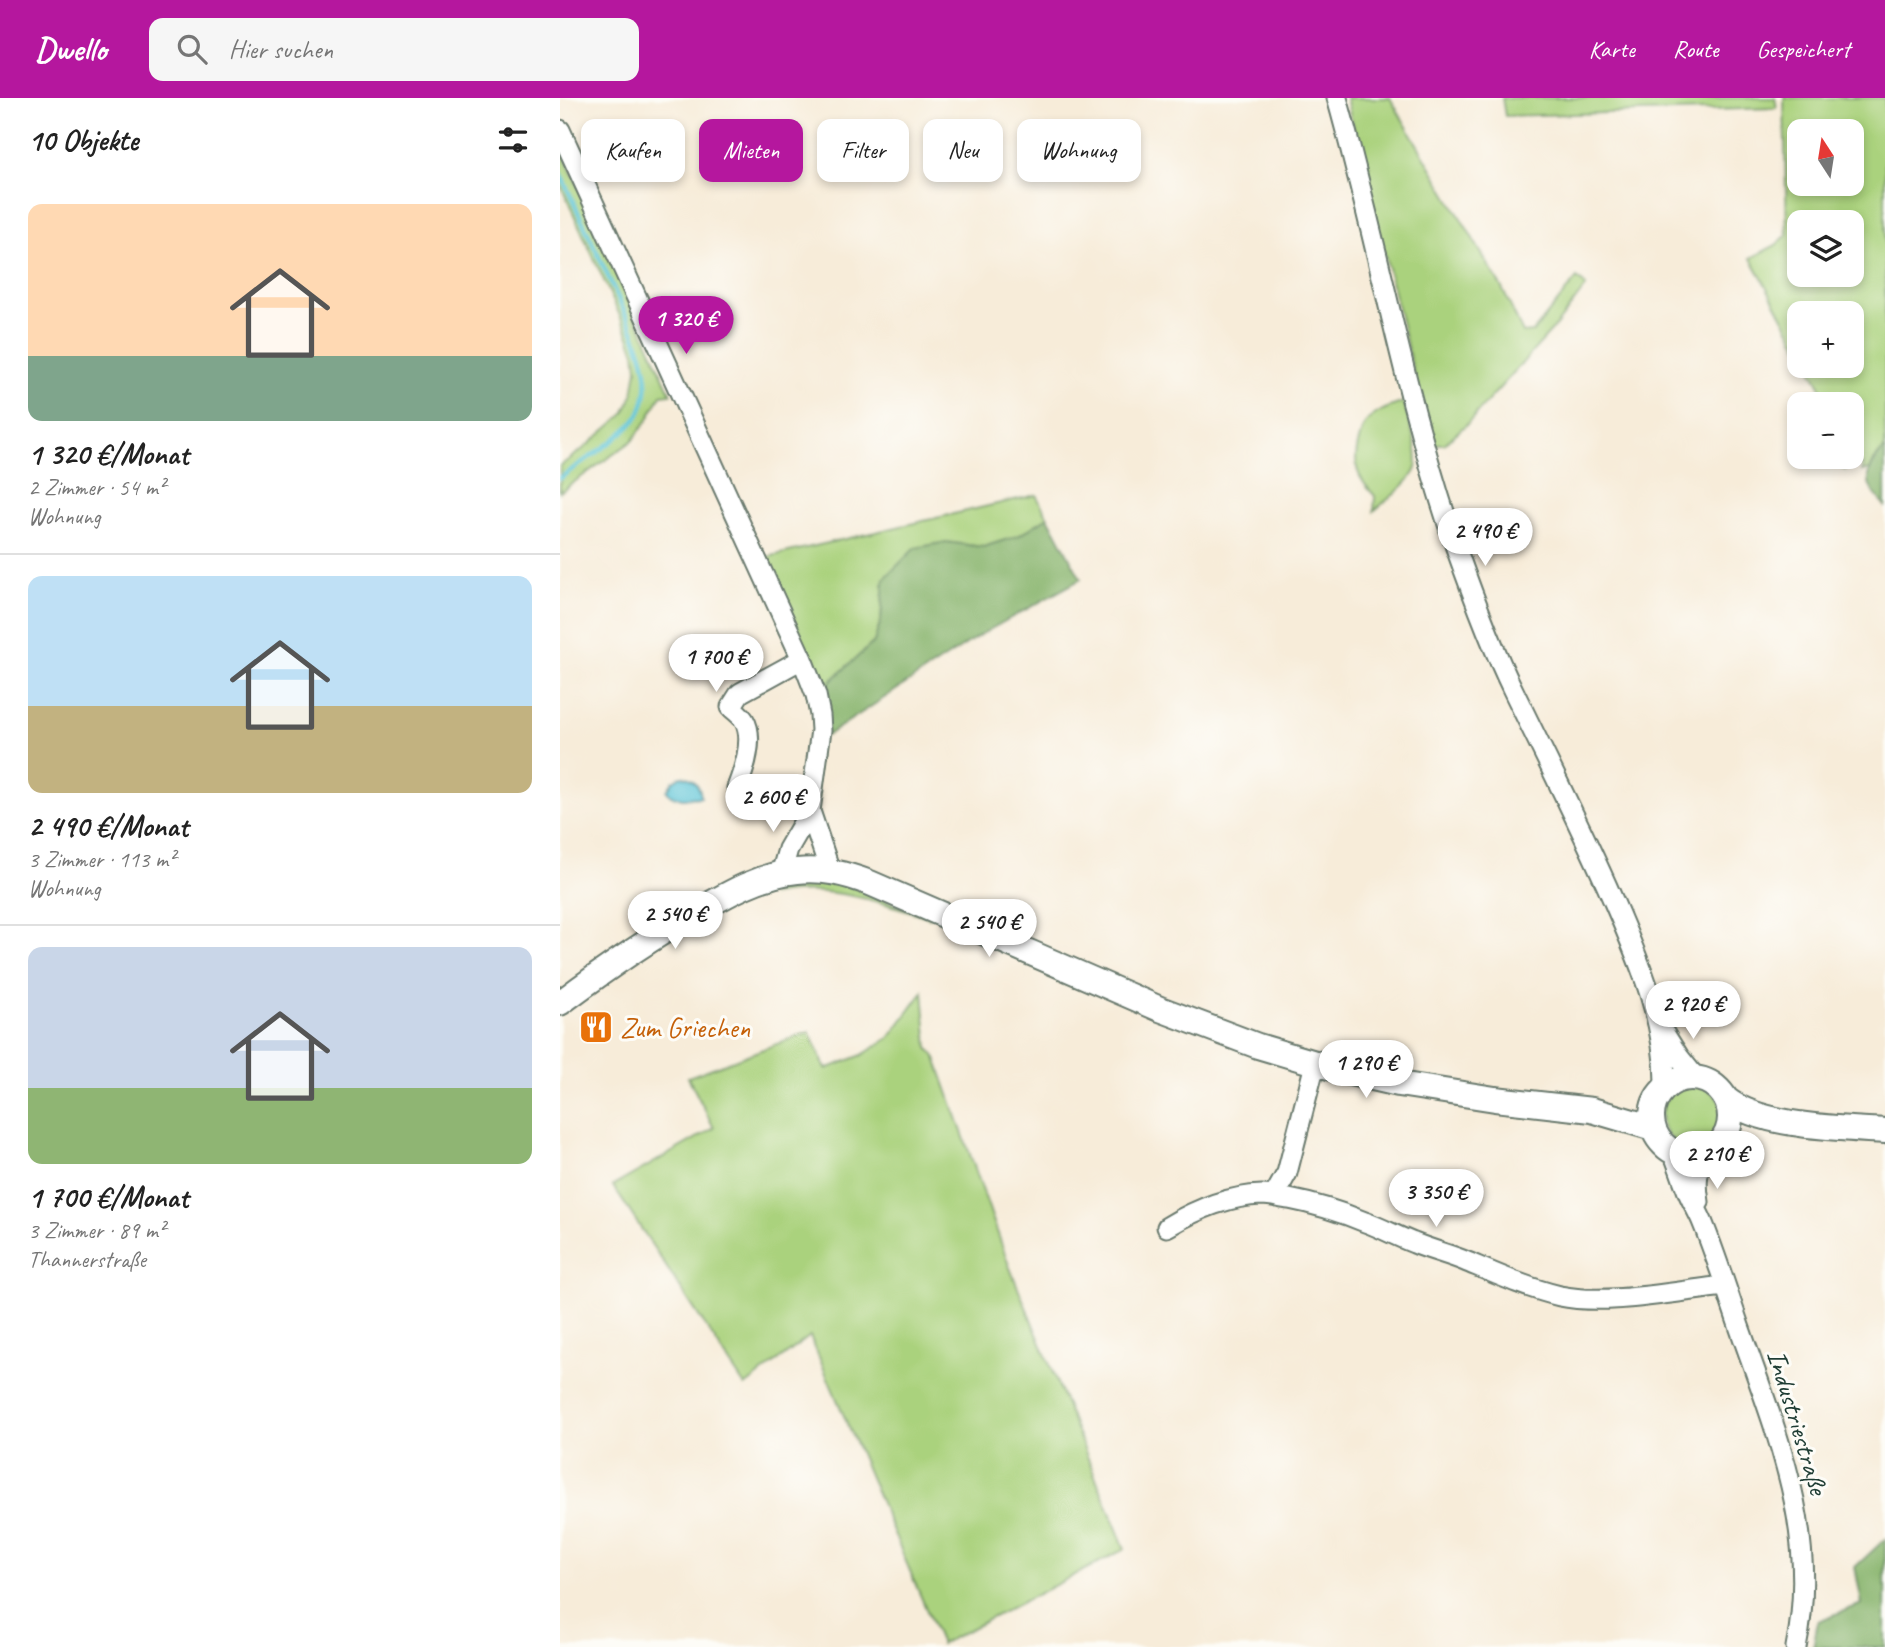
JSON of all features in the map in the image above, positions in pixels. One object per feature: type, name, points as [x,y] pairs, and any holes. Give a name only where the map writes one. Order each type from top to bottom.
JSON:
[{"type":"main road","points":[[560,1003],[676,923],[743,886],[781,874],[806,870],[830,871],[881,887],[1224,1034],[1315,1064],[1399,1084],[1494,1099],[1592,1110],[1653,1128]]},
{"type":"main road","points":[[1592,1110],[1660,1094],[1683,1079],[1696,1078],[1711,1082],[1737,1107],[1809,1125]]},
{"type":"main road","points":[[1660,1094],[1652,1116],[1653,1128],[1659,1140],[1673,1152],[1694,1157],[1718,1147],[1727,1135],[1731,1123],[1731,1110],[1727,1099]]},
{"type":"main road","points":[[1727,1135],[1735,1130],[1753,1126],[1809,1125],[1885,1131]]},
{"type":"street","points":[[1337,98],[1430,467],[1456,548],[1511,687],[1594,856],[1627,932],[1660,1026],[1696,1078]]},
{"type":"street","points":[[560,130],[802,659],[816,695],[821,730],[810,811],[788,849],[781,874]]},
{"type":"street","points":[[737,788],[744,772],[748,738],[745,720],[731,707],[740,693],[802,659]]},
{"type":"street","points":[[810,811],[830,871]]},
{"type":"street","points":[[1660,1026],[1660,1094]]},
{"type":"street","points":[[1274,1196],[1287,1173],[1315,1064]]},
{"type":"street","name":"Industriestraße","points":[[1673,1152],[1702,1221],[1786,1462],[1801,1541],[1802,1610],[1796,1647]]},
{"type":"street","name":"Industriestraße","points":[[1702,1221],[1697,1176],[1704,1154]]},
{"type":"street","points":[[1167,1227],[1189,1214],[1213,1206],[1262,1195],[1274,1196],[1332,1210],[1367,1222],[1509,1280],[1561,1296],[1629,1297],[1725,1286]]},
{"type":"green space","points":[[1346,98],[1390,98],[1502,288],[1523,333],[1533,332],[1577,278],[1586,286],[1554,328],[1468,423],[1444,444],[1436,444],[1430,439]]},
{"type":"green space","points":[[1502,98],[1775,98],[1777,108],[1505,116]]},
{"type":"green space","points":[[1784,98],[1885,98],[1885,448],[1874,460],[1870,470],[1862,471],[1864,392],[1823,392],[1816,378],[1864,378],[1864,301],[1787,301],[1787,325],[1751,258],[1776,245],[1787,235]]},
{"type":"green space","points":[[560,146],[671,394],[661,395],[632,441],[560,492],[560,466],[624,414],[633,395],[637,369],[635,353],[626,329],[560,184]]},
{"type":"green space","points":[[1404,402],[1415,444],[1416,468],[1404,485],[1374,511],[1375,496],[1360,477],[1356,464],[1362,429],[1372,417]]},
{"type":"green space","points":[[1885,448],[1885,506],[1870,486],[1869,476],[1872,466]]},
{"type":"green space","points":[[1036,495],[1048,517],[1018,536],[983,547],[946,542],[884,579],[881,620],[874,642],[821,690],[763,558]]},
{"type":"green space","points":[[1048,517],[1081,579],[980,635],[826,736],[821,690],[874,642],[881,620],[884,579],[915,548],[946,542],[983,547],[1018,536]]},
{"type":"green space","points":[[795,882],[841,883],[931,918],[872,900],[833,893],[792,892],[772,895],[775,890]]},
{"type":"green space","points":[[923,992],[928,1048],[936,1058],[1010,1268],[1125,1549],[941,1644],[810,1336],[745,1386],[613,1186],[714,1128],[688,1077],[809,1032],[826,1069],[862,1055],[889,1038]]},
{"type":"green space","points":[[1692,1085],[1704,1087],[1714,1094],[1721,1104],[1721,1128],[1714,1138],[1704,1145],[1692,1147],[1680,1145],[1670,1138],[1663,1128],[1661,1116],[1663,1104],[1670,1094],[1680,1087]]},
{"type":"green space","points":[[1885,1539],[1885,1647],[1813,1647],[1818,1621],[1862,1604],[1855,1567]]},
{"type":"water","points":[[681,776],[695,782],[701,797],[671,796],[667,791],[673,781]]},
{"type":"waterway","points":[[560,173],[631,326],[644,361],[647,384],[642,406],[632,424],[560,478]]},
{"type":"place","name":"Zum Griechen","points":[[596,1027]]}]
